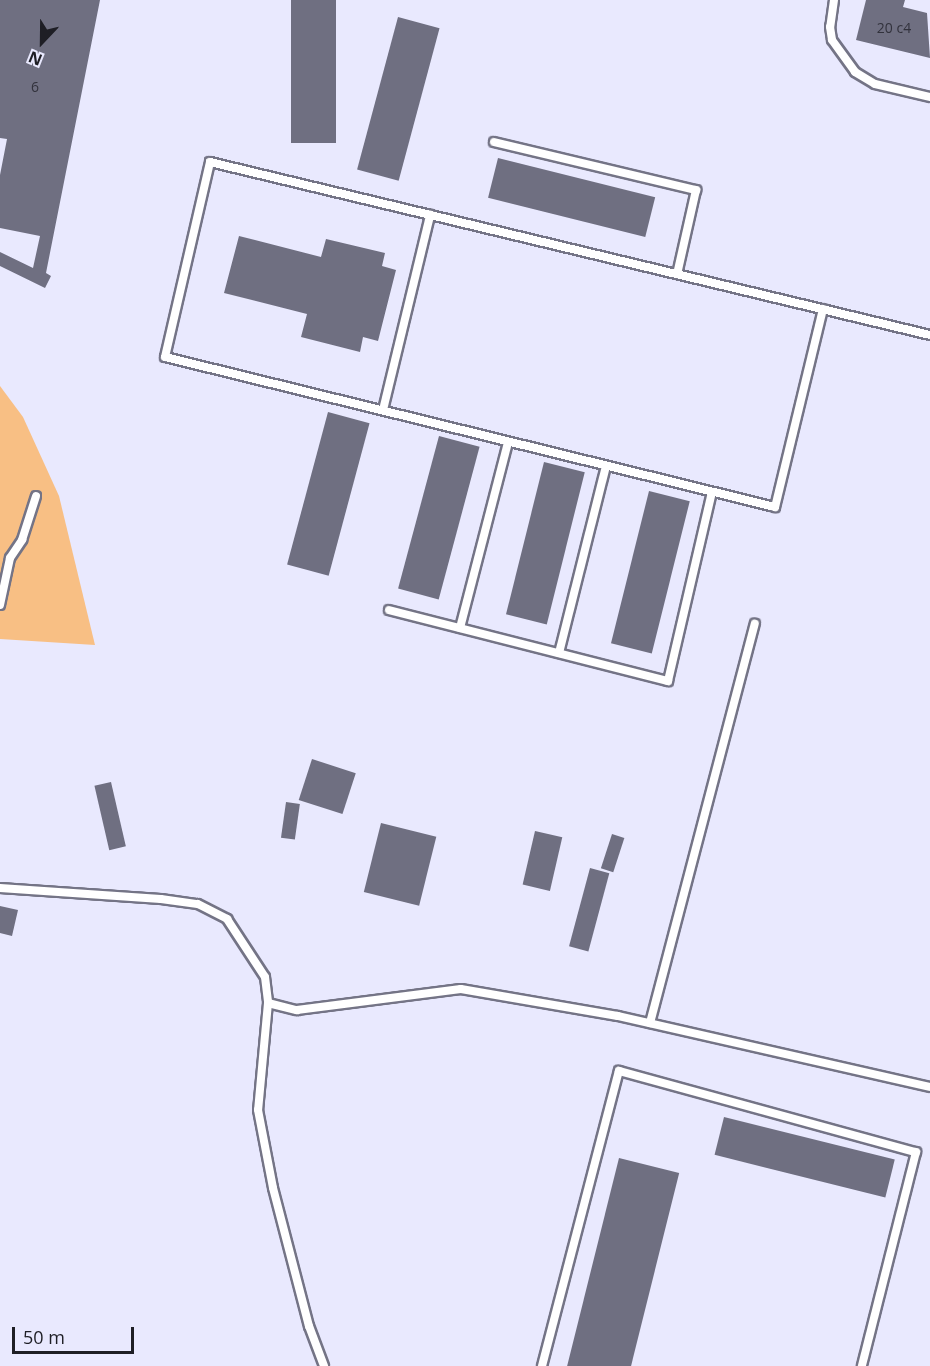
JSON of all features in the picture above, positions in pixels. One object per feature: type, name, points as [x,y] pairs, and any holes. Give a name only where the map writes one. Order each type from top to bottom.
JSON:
[{"type":"lane","points":[[834,0],[830,27],[832,40],[855,72],[875,84],[930,97]]},
{"type":"lane","points":[[494,142],[696,190],[676,274]]},
{"type":"lane","points":[[823,309],[775,507],[165,357],[210,162],[930,334]]},
{"type":"lane","points":[[383,410],[430,215]]},
{"type":"lane","points":[[460,628],[508,442]]},
{"type":"lane","points":[[559,653],[606,465]]},
{"type":"lane","points":[[389,610],[668,681],[712,492]]},
{"type":"lane","points":[[0,605],[10,558],[22,540],[36,496]]},
{"type":"lane","points":[[650,1023],[755,624]]},
{"type":"lane","points":[[0,888],[198,904],[227,919],[264,977],[268,1003],[258,1110],[273,1188],[309,1326],[324,1366]]},
{"type":"lane","points":[[268,1003],[297,1010],[461,989],[650,1023],[930,1086]]},
{"type":"lane","points":[[542,1366],[619,1071],[916,1152],[862,1366]]},
{"type":"shaded area","points":[[0,386],[23,417],[59,496],[95,645],[0,639]]},
{"type":"building","points":[[0,0],[100,0],[46,273],[51,276],[45,288],[0,266],[0,252],[33,268],[40,236],[0,228],[0,175],[7,139],[0,138]]},
{"type":"building","points":[[291,0],[336,0],[336,143],[291,143]]},
{"type":"building","points":[[866,0],[905,0],[903,7],[927,13],[930,58],[856,40]]},
{"type":"building","points":[[398,17],[440,28],[399,181],[357,170]]},
{"type":"building","points":[[498,158],[655,197],[645,237],[488,198]]},
{"type":"building","points":[[239,236],[321,257],[326,239],[385,253],[382,266],[396,270],[378,341],[363,337],[360,352],[301,337],[307,314],[224,293]]},
{"type":"building","points":[[328,412],[370,423],[329,576],[287,565]]},
{"type":"building","points":[[439,436],[480,447],[439,599],[398,589]]},
{"type":"building","points":[[544,462],[585,472],[547,624],[506,614]]},
{"type":"building","points":[[649,491],[690,501],[652,653],[611,643]]},
{"type":"building","points":[[312,759],[356,773],[342,814],[299,800]]},
{"type":"building","points":[[111,782],[126,846],[109,850],[94,786]]},
{"type":"building","points":[[286,802],[300,804],[295,840],[281,838]]},
{"type":"building","points":[[381,823],[436,837],[419,906],[364,892]]},
{"type":"building","points":[[535,831],[562,837],[550,891],[523,885]]},
{"type":"building","points":[[612,834],[624,838],[613,872],[601,868]]},
{"type":"building","points":[[590,868],[609,873],[588,951],[569,946]]},
{"type":"building","points":[[0,906],[18,910],[12,936],[0,933]]},
{"type":"building","points":[[724,1117],[895,1160],[885,1197],[715,1155]]},
{"type":"building","points":[[619,1158],[679,1173],[631,1366],[567,1366]]}]
